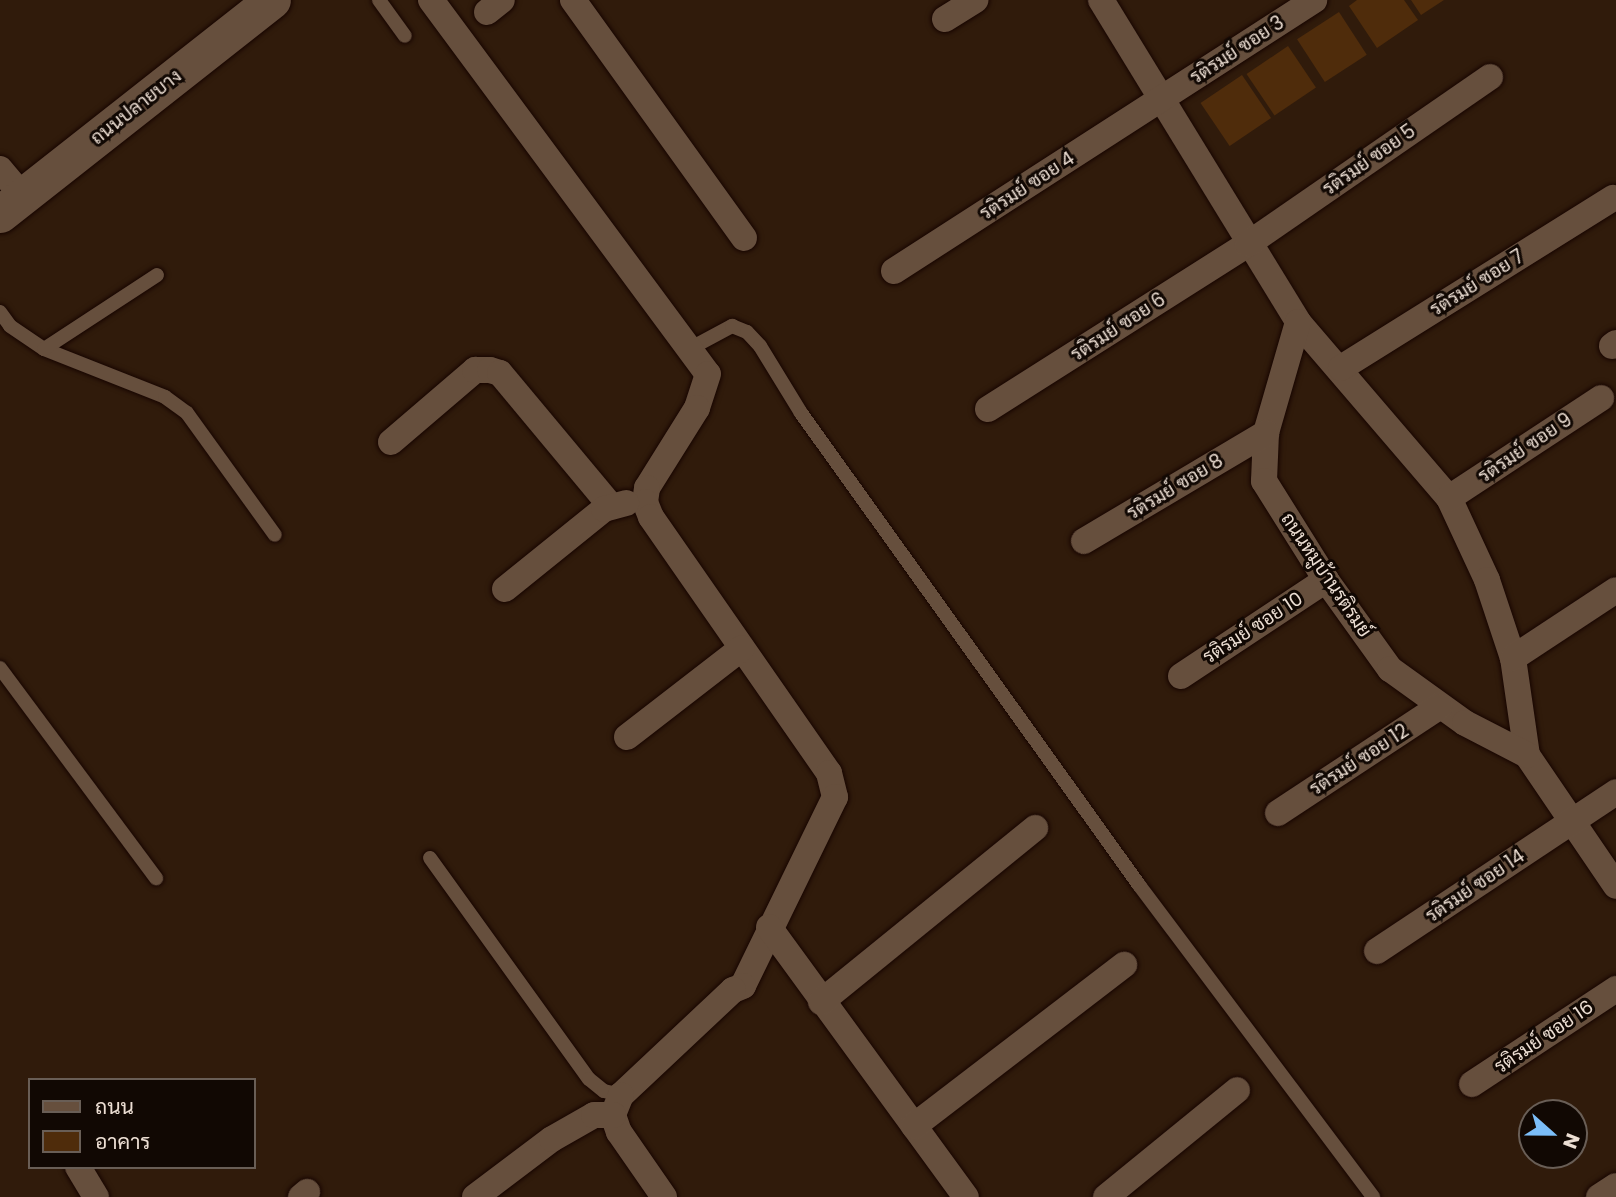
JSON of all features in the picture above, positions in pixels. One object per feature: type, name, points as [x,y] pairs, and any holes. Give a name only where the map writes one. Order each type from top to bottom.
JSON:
[{"type":"street","name":"ถนนปลายบาง","points":[[8,193],[272,0]]},
{"type":"street","points":[[431,0],[708,374],[702,395],[648,488],[645,502],[651,517],[829,773],[835,797],[769,927],[743,986],[733,990],[617,1105],[594,1115],[475,1197]]},
{"type":"street","points":[[573,0],[744,238]]},
{"type":"street","points":[[945,19],[975,0]]},
{"type":"street","name":"ถนนหมูบ้านรติรมย์","points":[[1101,0],[1248,244],[1298,321],[1341,368],[1449,498],[1487,580],[1513,658],[1527,755]]},
{"type":"street","name":"รติรมย์ ซอย 3","points":[[1161,100],[1314,0]]},
{"type":"street","name":"รติรมย์ ซอย 5","points":[[1248,244],[1490,77]]},
{"type":"street","name":"รติรมย์ ซอย 4","points":[[894,271],[1161,100]]},
{"type":"street","name":"รติรมย์ ซอย 7","points":[[1341,368],[1613,198]]},
{"type":"street","name":"รติรมย์ ซอย 6","points":[[988,410],[1248,244]]},
{"type":"street","name":"ถนนหมูบ้านรติรมย์","points":[[1298,321],[1266,433],[1264,481],[1326,580],[1390,669],[1440,707],[1527,755],[1616,886]]},
{"type":"street","points":[[391,442],[475,370],[500,373],[611,506]]},
{"type":"street","name":"รติรมย์ ซอย 9","points":[[1449,498],[1601,398]]},
{"type":"street","name":"รติรมย์ ซอย 8","points":[[1084,541],[1266,433]]},
{"type":"street","points":[[505,589],[611,506],[645,502]]},
{"type":"street","name":"รติรมย์ ซอย 10","points":[[1181,676],[1326,580]]},
{"type":"street","points":[[1513,658],[1616,590]]},
{"type":"street","points":[[627,737],[742,648]]},
{"type":"street","name":"รติรมย์ ซอย 12","points":[[1279,813],[1440,707]]},
{"type":"street","name":"รติรมย์ ซอย 14","points":[[1377,951],[1616,792]]},
{"type":"street","points":[[821,1002],[1035,828]]},
{"type":"street","points":[[769,927],[821,1002],[966,1197]]},
{"type":"street","points":[[914,1126],[1124,965]]},
{"type":"street","name":"รติรมย์ ซอย 16","points":[[1472,1084],[1616,989]]},
{"type":"street","points":[[1106,1197],[1237,1090]]},
{"type":"street","points":[[617,1105],[620,1132],[664,1197]]},
{"type":"street","points":[[79,1169],[96,1197]]},
{"type":"street","points":[[1599,1197],[1616,1186]]},
{"type":"lane","points":[[380,0],[405,36]]},
{"type":"lane","points":[[44,349],[157,275]]},
{"type":"lane","points":[[0,312],[10,327],[44,349],[165,397],[187,413],[275,535]]},
{"type":"lane","points":[[691,348],[732,326],[747,332],[760,346],[802,413],[1139,885],[1373,1197]]},
{"type":"lane","points":[[0,668],[156,878]]},
{"type":"lane","points":[[430,858],[589,1079],[617,1105]]},
{"type":"building","points":[[1357,0],[1404,0],[1418,20],[1377,48],[1349,6]]},
{"type":"building","points":[[1411,0],[1444,0],[1421,15]]},
{"type":"building","points":[[1339,12],[1367,55],[1325,82],[1297,39]]},
{"type":"building","points":[[1288,46],[1316,87],[1275,115],[1247,74]]},
{"type":"building","points":[[1242,75],[1271,118],[1230,146],[1201,103]]}]
